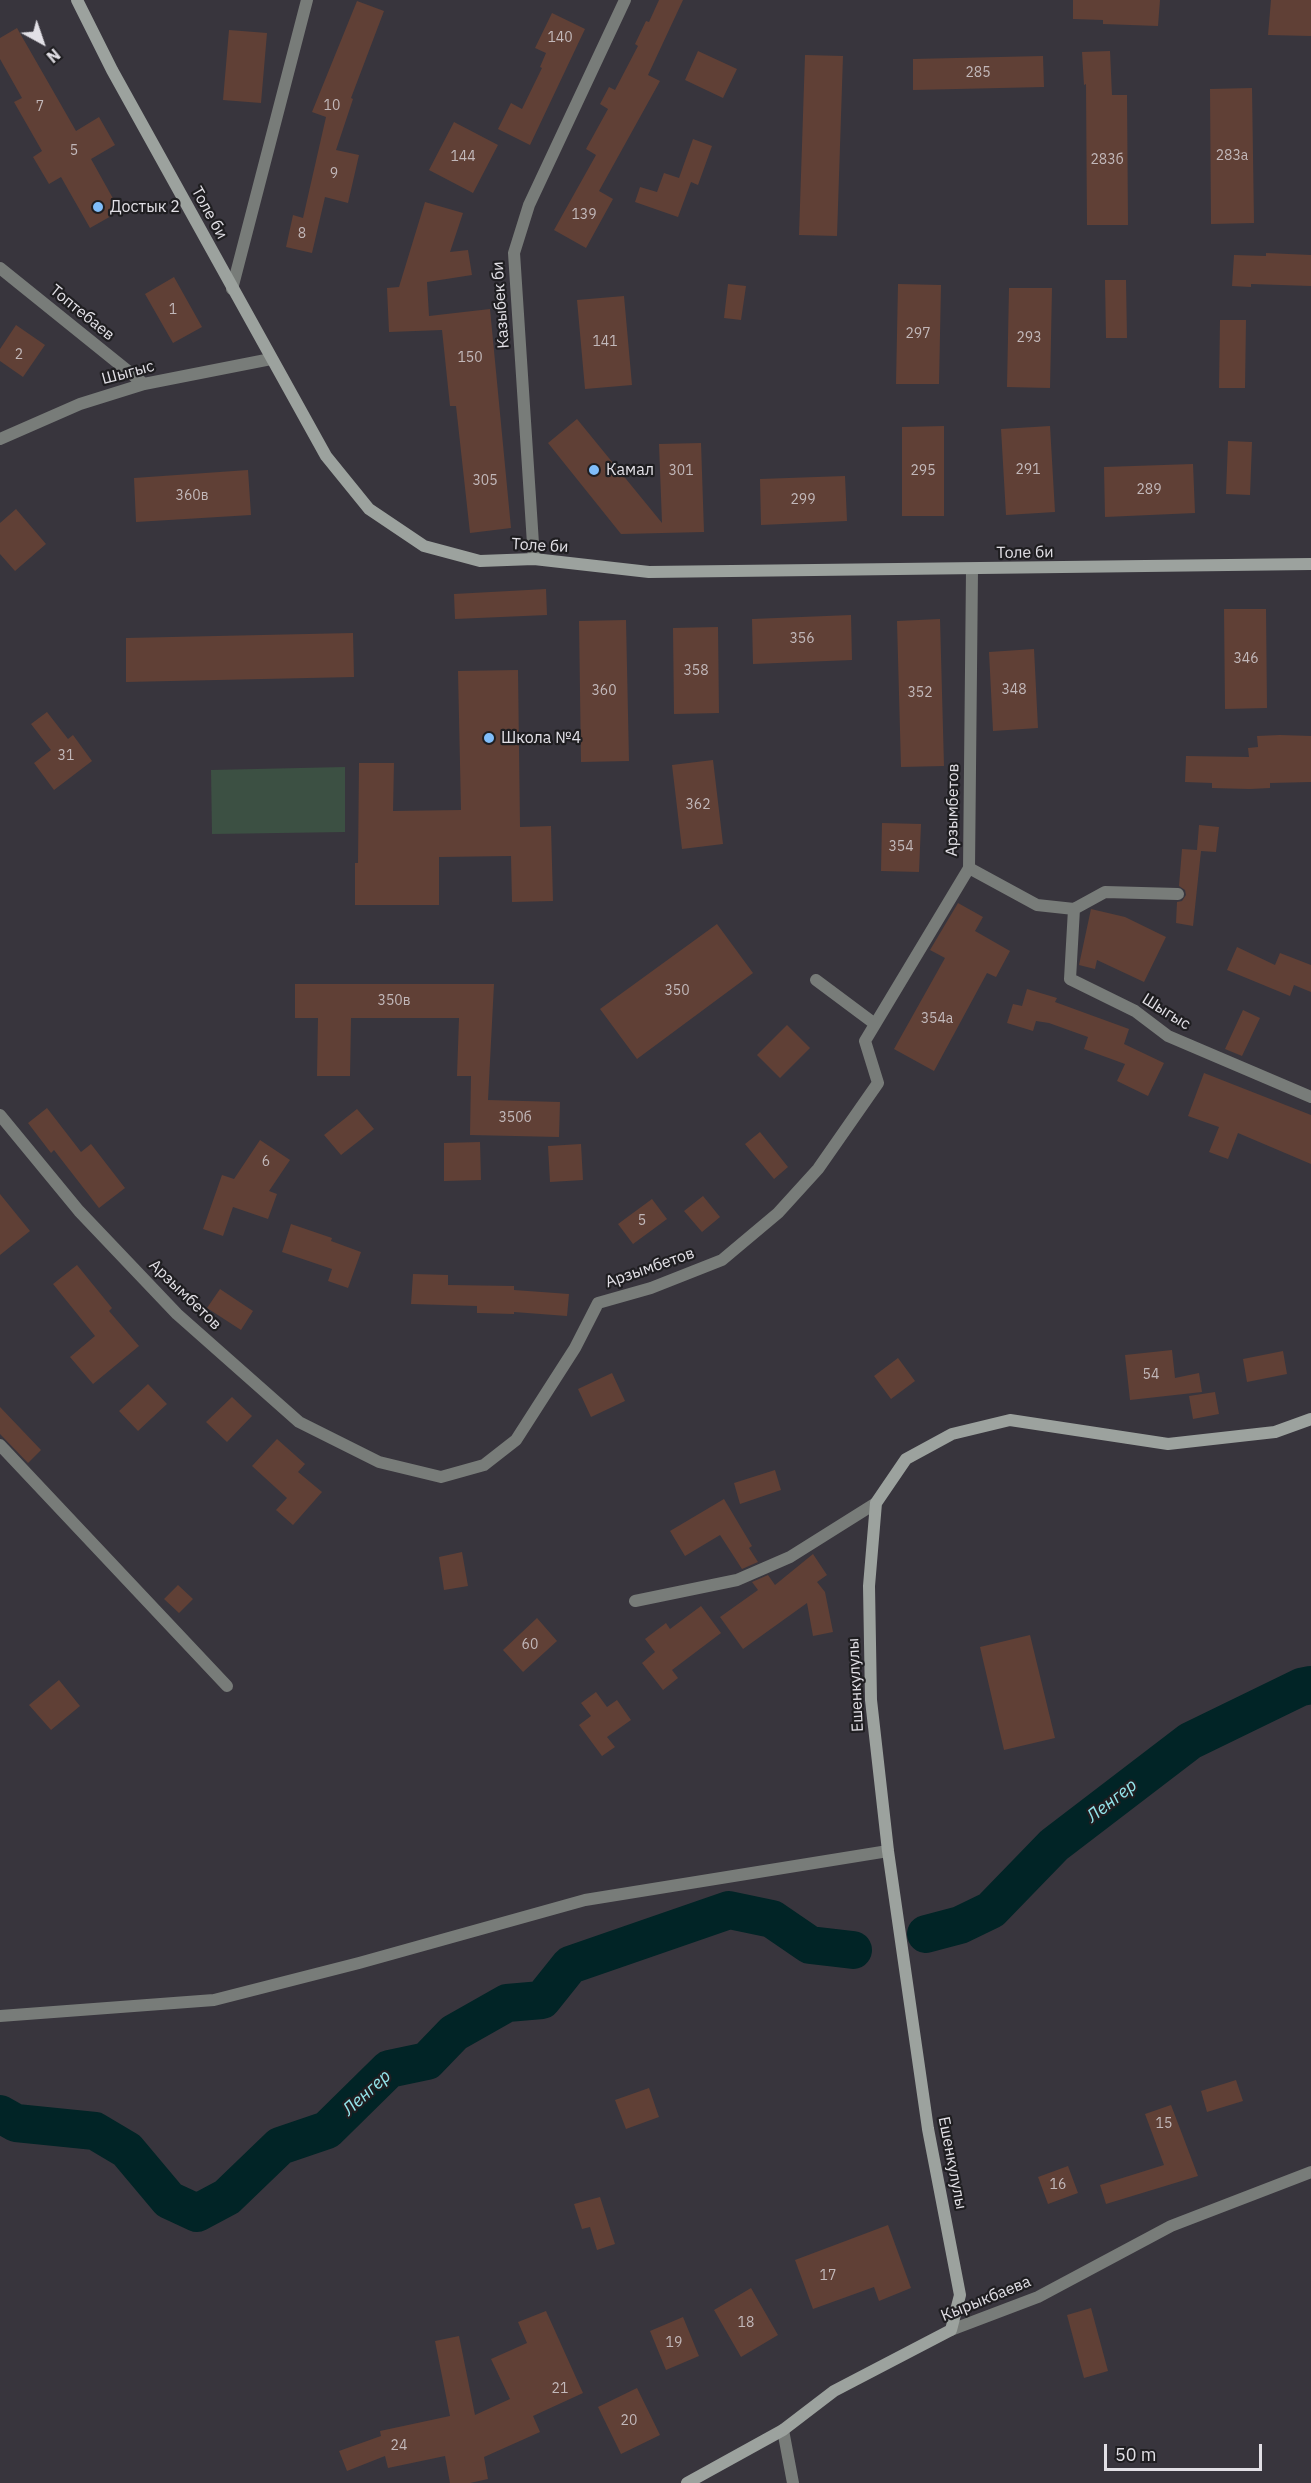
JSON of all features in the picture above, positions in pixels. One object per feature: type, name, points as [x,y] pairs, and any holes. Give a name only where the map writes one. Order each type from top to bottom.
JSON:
[{"type":"street","name":"Толе би","points":[[77,0],[112,70],[326,456],[369,509],[424,546],[480,561],[534,559],[649,573],[1311,564]]},
{"type":"street","points":[[232,289],[307,0]]},
{"type":"street","name":"Казыбек би","points":[[534,559],[514,253],[529,206],[625,0]]},
{"type":"street","name":"Топтебаев","points":[[0,268],[144,384]]},
{"type":"street","name":"Шыгыс","points":[[0,439],[80,404],[144,384],[271,359]]},
{"type":"street","name":"Арзымбетов","points":[[0,1115],[79,1211],[177,1314],[299,1422],[379,1462],[441,1477],[484,1465],[516,1440],[575,1347],[598,1303],[651,1288],[722,1260],[778,1213],[818,1169],[878,1083],[865,1041],[969,868],[972,570]]},
{"type":"street","points":[[969,868],[1036,905],[1074,909],[1105,892],[1178,894]]},
{"type":"street","name":"Шыгыс","points":[[1074,909],[1070,979],[1135,1011],[1168,1036],[1311,1096]]},
{"type":"street","points":[[816,980],[875,1024]]},
{"type":"street","name":"Ешенкулулы","points":[[951,2330],[960,2295],[928,2129],[888,1851],[871,1700],[869,1586],[876,1503],[906,1459],[952,1434],[1010,1420],[1168,1444],[1275,1432],[1311,1419]]},
{"type":"street","points":[[0,1445],[227,1686]]},
{"type":"street","points":[[635,1601],[737,1580],[790,1557],[876,1503]]},
{"type":"street","points":[[0,2016],[214,2000],[585,1900],[888,1851]]},
{"type":"street","name":"Кырыкбаева","points":[[687,2483],[783,2430],[834,2391],[951,2330],[1038,2297],[1171,2226],[1311,2172]]},
{"type":"street","points":[[783,2430],[793,2483]]},
{"type":"green space","points":[[345,767],[345,832],[212,834],[211,770]]},
{"type":"building","points":[[659,0],[683,0],[648,75],[660,81],[599,191],[613,199],[586,248],[554,230],[596,155],[586,149],[608,109],[600,104],[609,87],[615,90],[638,46],[635,44],[646,21],[649,22]]},
{"type":"building","points":[[1073,0],[1160,0],[1158,26],[1103,24],[1103,20],[1073,19]]},
{"type":"building","points":[[1271,0],[1311,0],[1311,36],[1268,35]]},
{"type":"building","points":[[357,1],[384,11],[351,98],[353,99],[336,150],[359,155],[348,203],[325,197],[312,253],[286,247],[293,215],[303,218],[326,117],[312,112]]},
{"type":"building","points":[[552,13],[585,29],[530,145],[498,129],[511,103],[522,109],[542,68],[540,67],[546,53],[535,48]]},
{"type":"building","points":[[17,28],[76,131],[99,117],[115,145],[91,159],[120,211],[90,228],[61,177],[49,184],[33,157],[42,151],[14,102],[22,98],[0,59],[0,38]]},
{"type":"building","points":[[229,30],[267,33],[261,103],[223,100]]},
{"type":"building","points":[[698,51],[737,69],[723,98],[685,80]]},
{"type":"building","points":[[1110,51],[1112,95],[1127,95],[1128,225],[1087,225],[1086,84],[1084,85],[1082,52]]},
{"type":"building","points":[[805,55],[843,56],[837,236],[799,235]]},
{"type":"building","points":[[1043,56],[1044,87],[913,90],[913,59]]},
{"type":"building","points":[[1252,88],[1254,223],[1211,224],[1210,89]]},
{"type":"building","points":[[454,122],[498,145],[473,193],[429,170]]},
{"type":"building","points":[[693,139],[712,146],[698,185],[691,182],[678,217],[635,202],[640,187],[657,192],[664,173],[679,178]]},
{"type":"building","points":[[425,202],[463,213],[450,252],[468,250],[472,275],[427,282],[429,316],[490,309],[511,528],[470,533],[456,406],[450,406],[442,330],[389,332],[387,288],[399,287]]},
{"type":"building","points":[[1266,253],[1311,255],[1311,286],[1251,284],[1251,287],[1232,286],[1234,255],[1266,256]]},
{"type":"building","points":[[174,277],[202,327],[173,343],[145,294]]},
{"type":"building","points":[[1105,280],[1126,280],[1127,338],[1106,338]]},
{"type":"building","points":[[728,284],[746,286],[741,320],[724,318]]},
{"type":"building","points":[[898,284],[941,285],[939,384],[896,384]]},
{"type":"building","points":[[1009,288],[1052,288],[1050,388],[1007,387]]},
{"type":"building","points":[[624,296],[632,385],[585,389],[577,300]]},
{"type":"building","points":[[1220,320],[1246,320],[1245,388],[1219,388]]},
{"type":"building","points":[[16,325],[45,345],[23,377],[0,361],[0,349]]},
{"type":"building","points":[[577,419],[662,523],[659,444],[701,443],[704,532],[621,534],[548,443]]},
{"type":"building","points":[[944,426],[944,516],[902,516],[902,427]]},
{"type":"building","points":[[1050,426],[1055,512],[1006,515],[1001,429]]},
{"type":"building","points":[[1228,441],[1252,442],[1250,495],[1226,494]]},
{"type":"building","points":[[1193,464],[1195,513],[1105,517],[1104,467]]},
{"type":"building","points":[[248,470],[251,515],[136,522],[134,478]]},
{"type":"building","points":[[845,476],[847,521],[761,525],[760,479]]},
{"type":"building","points":[[16,509],[46,544],[15,571],[0,554],[0,523]]},
{"type":"building","points":[[546,589],[547,615],[455,619],[454,594]]},
{"type":"building","points":[[1224,609],[1266,609],[1267,708],[1225,709]]},
{"type":"building","points":[[851,615],[852,660],[753,664],[752,619]]},
{"type":"building","points":[[940,619],[944,766],[901,767],[897,621]]},
{"type":"building","points":[[626,620],[629,761],[581,762],[579,621]]},
{"type":"building","points":[[718,627],[719,713],[674,714],[673,628]]},
{"type":"building","points":[[353,633],[354,677],[126,682],[126,638]]},
{"type":"building","points":[[1034,649],[1038,728],[993,731],[989,652]]},
{"type":"building","points":[[518,670],[520,827],[551,826],[553,901],[512,902],[511,856],[439,857],[439,905],[355,905],[355,863],[358,863],[359,763],[394,763],[393,811],[461,810],[458,671]]},
{"type":"building","points":[[47,712],[68,739],[73,735],[92,761],[54,790],[34,763],[51,750],[31,724]]},
{"type":"building","points":[[1257,736],[1311,736],[1311,782],[1270,783],[1270,788],[1250,789],[1212,788],[1212,783],[1185,782],[1186,756],[1249,757],[1248,748],[1258,747]]},
{"type":"building","points":[[713,760],[723,844],[682,849],[672,765]]},
{"type":"building","points":[[882,823],[921,824],[919,872],[881,871]]},
{"type":"building","points":[[1199,825],[1219,827],[1216,852],[1201,851],[1193,926],[1176,923],[1177,902],[1182,901],[1186,895],[1185,890],[1179,886],[1182,849],[1197,850]]},
{"type":"building","points":[[958,903],[983,917],[975,931],[1010,951],[996,977],[987,973],[934,1071],[894,1049],[945,958],[930,950]]},
{"type":"building","points":[[1091,909],[1125,917],[1166,937],[1144,982],[1097,960],[1095,969],[1079,965]]},
{"type":"building","points":[[717,924],[753,973],[637,1059],[600,1009]]},
{"type":"building","points":[[1237,947],[1275,965],[1280,953],[1311,965],[1311,992],[1294,985],[1290,996],[1227,970]]},
{"type":"building","points":[[295,984],[494,984],[488,1100],[560,1102],[559,1137],[470,1135],[471,1076],[457,1076],[459,1018],[351,1018],[350,1076],[317,1076],[318,1018],[295,1018]]},
{"type":"building","points":[[1027,989],[1057,998],[1055,1002],[1129,1029],[1124,1044],[1164,1063],[1148,1096],[1117,1081],[1125,1064],[1084,1049],[1088,1037],[1049,1023],[1036,1021],[1033,1031],[1007,1023],[1013,1004],[1022,1006]]},
{"type":"building","points":[[1243,1010],[1260,1018],[1242,1056],[1225,1049]]},
{"type":"building","points":[[787,1025],[810,1048],[780,1078],[757,1055]]},
{"type":"building","points":[[1204,1073],[1311,1115],[1311,1164],[1238,1133],[1228,1159],[1209,1152],[1219,1127],[1188,1116]]},
{"type":"building","points":[[47,1108],[81,1152],[91,1144],[125,1188],[99,1208],[54,1150],[51,1153],[28,1123]]},
{"type":"building","points":[[357,1109],[374,1129],[341,1155],[324,1135]]},
{"type":"building","points":[[760,1132],[788,1167],[774,1179],[745,1144]]},
{"type":"building","points":[[260,1140],[290,1160],[269,1191],[277,1194],[268,1219],[233,1207],[223,1236],[203,1229],[222,1175],[234,1179]]},
{"type":"building","points":[[480,1142],[481,1180],[444,1181],[444,1143]]},
{"type":"building","points":[[581,1144],[583,1180],[550,1182],[548,1146]]},
{"type":"building","points":[[0,1194],[30,1231],[0,1255]]},
{"type":"building","points":[[703,1196],[720,1217],[702,1232],[684,1211]]},
{"type":"building","points":[[652,1199],[667,1219],[633,1244],[618,1224]]},
{"type":"building","points":[[291,1224],[332,1238],[331,1241],[361,1252],[348,1288],[328,1281],[332,1269],[282,1252]]},
{"type":"building","points":[[77,1265],[112,1308],[109,1311],[139,1346],[93,1384],[70,1357],[95,1336],[53,1284]]},
{"type":"building","points":[[413,1274],[448,1275],[448,1285],[514,1286],[514,1290],[569,1294],[567,1316],[514,1312],[514,1314],[477,1313],[477,1306],[411,1304]]},
{"type":"building","points":[[220,1289],[253,1311],[241,1330],[207,1308]]},
{"type":"building","points":[[1172,1350],[1175,1378],[1199,1373],[1202,1392],[1130,1400],[1125,1355]]},
{"type":"building","points":[[1283,1351],[1287,1374],[1247,1382],[1243,1359]]},
{"type":"building","points":[[898,1358],[915,1381],[891,1399],[874,1376]]},
{"type":"building","points":[[612,1373],[625,1401],[591,1417],[578,1389]]},
{"type":"building","points":[[148,1384],[167,1404],[138,1431],[119,1411]]},
{"type":"building","points":[[1215,1392],[1219,1414],[1193,1419],[1189,1396]]},
{"type":"building","points":[[232,1397],[252,1416],[227,1442],[206,1422]]},
{"type":"building","points":[[0,1407],[41,1450],[28,1463],[0,1434]]},
{"type":"building","points":[[277,1439],[305,1464],[298,1472],[322,1492],[293,1525],[276,1510],[287,1498],[252,1466]]},
{"type":"building","points":[[775,1470],[781,1490],[740,1504],[734,1483]]},
{"type":"building","points":[[724,1499],[752,1546],[749,1548],[758,1562],[742,1569],[720,1535],[685,1556],[670,1531]]},
{"type":"building","points":[[462,1552],[468,1586],[444,1590],[439,1557]]},
{"type":"building","points":[[813,1554],[827,1575],[817,1582],[825,1592],[833,1632],[813,1636],[807,1603],[743,1649],[720,1617],[758,1590],[752,1582],[768,1575],[775,1585]]},
{"type":"building","points":[[178,1585],[193,1599],[179,1613],[164,1599]]},
{"type":"building","points":[[701,1606],[721,1633],[672,1670],[678,1678],[663,1690],[642,1663],[655,1652],[645,1639],[666,1623],[670,1629]]},
{"type":"building","points":[[537,1618],[557,1641],[523,1672],[503,1650]]},
{"type":"building","points":[[1030,1635],[1055,1738],[1004,1750],[980,1647]]},
{"type":"building","points":[[59,1680],[80,1706],[51,1730],[29,1705]]},
{"type":"building","points":[[596,1692],[607,1707],[617,1700],[631,1720],[607,1737],[615,1747],[602,1756],[579,1725],[591,1716],[581,1703]]},
{"type":"building","points":[[1236,2080],[1243,2101],[1207,2112],[1201,2091]]},
{"type":"building","points":[[649,2088],[659,2117],[626,2129],[615,2100]]},
{"type":"building","points":[[1171,2105],[1198,2176],[1106,2204],[1100,2185],[1164,2165],[1145,2114]]},
{"type":"building","points":[[1068,2166],[1078,2193],[1048,2204],[1038,2177]]},
{"type":"building","points":[[600,2197],[615,2244],[597,2250],[590,2227],[582,2229],[574,2204]]},
{"type":"building","points":[[888,2225],[911,2288],[879,2301],[874,2287],[813,2309],[795,2260]]},
{"type":"building","points":[[751,2288],[778,2335],[741,2357],[714,2310]]},
{"type":"building","points":[[1091,2308],[1108,2371],[1084,2378],[1067,2315]]},
{"type":"building","points":[[546,2311],[583,2393],[533,2416],[540,2432],[484,2457],[488,2479],[470,2483],[450,2483],[445,2456],[388,2468],[385,2456],[347,2471],[339,2451],[381,2436],[380,2431],[450,2416],[435,2341],[459,2336],[475,2415],[510,2399],[491,2359],[527,2343],[518,2322]]},
{"type":"building","points":[[683,2317],[699,2356],[666,2370],[650,2331]]},
{"type":"building","points":[[637,2388],[660,2435],[621,2454],[598,2407]]},
{"type":"waterway","name":"Ленгер","points":[[926,1934],[960,1925],[991,1910],[1054,1845],[1190,1741],[1301,1687],[1311,1685]]},
{"type":"waterway","name":"Ленгер","points":[[0,2114],[16,2123],[95,2131],[127,2150],[169,2200],[197,2213],[227,2197],[280,2146],[327,2130],[389,2069],[427,2061],[454,2033],[507,2003],[542,2000],[570,1965],[729,1910],[772,1919],[810,1945],[853,1950]]},
{"type":"place","name":"Достык 2","points":[[98,207]]},
{"type":"place","name":"Камал","points":[[594,470]]},
{"type":"place","name":"Школа №4","points":[[489,738]]}]
